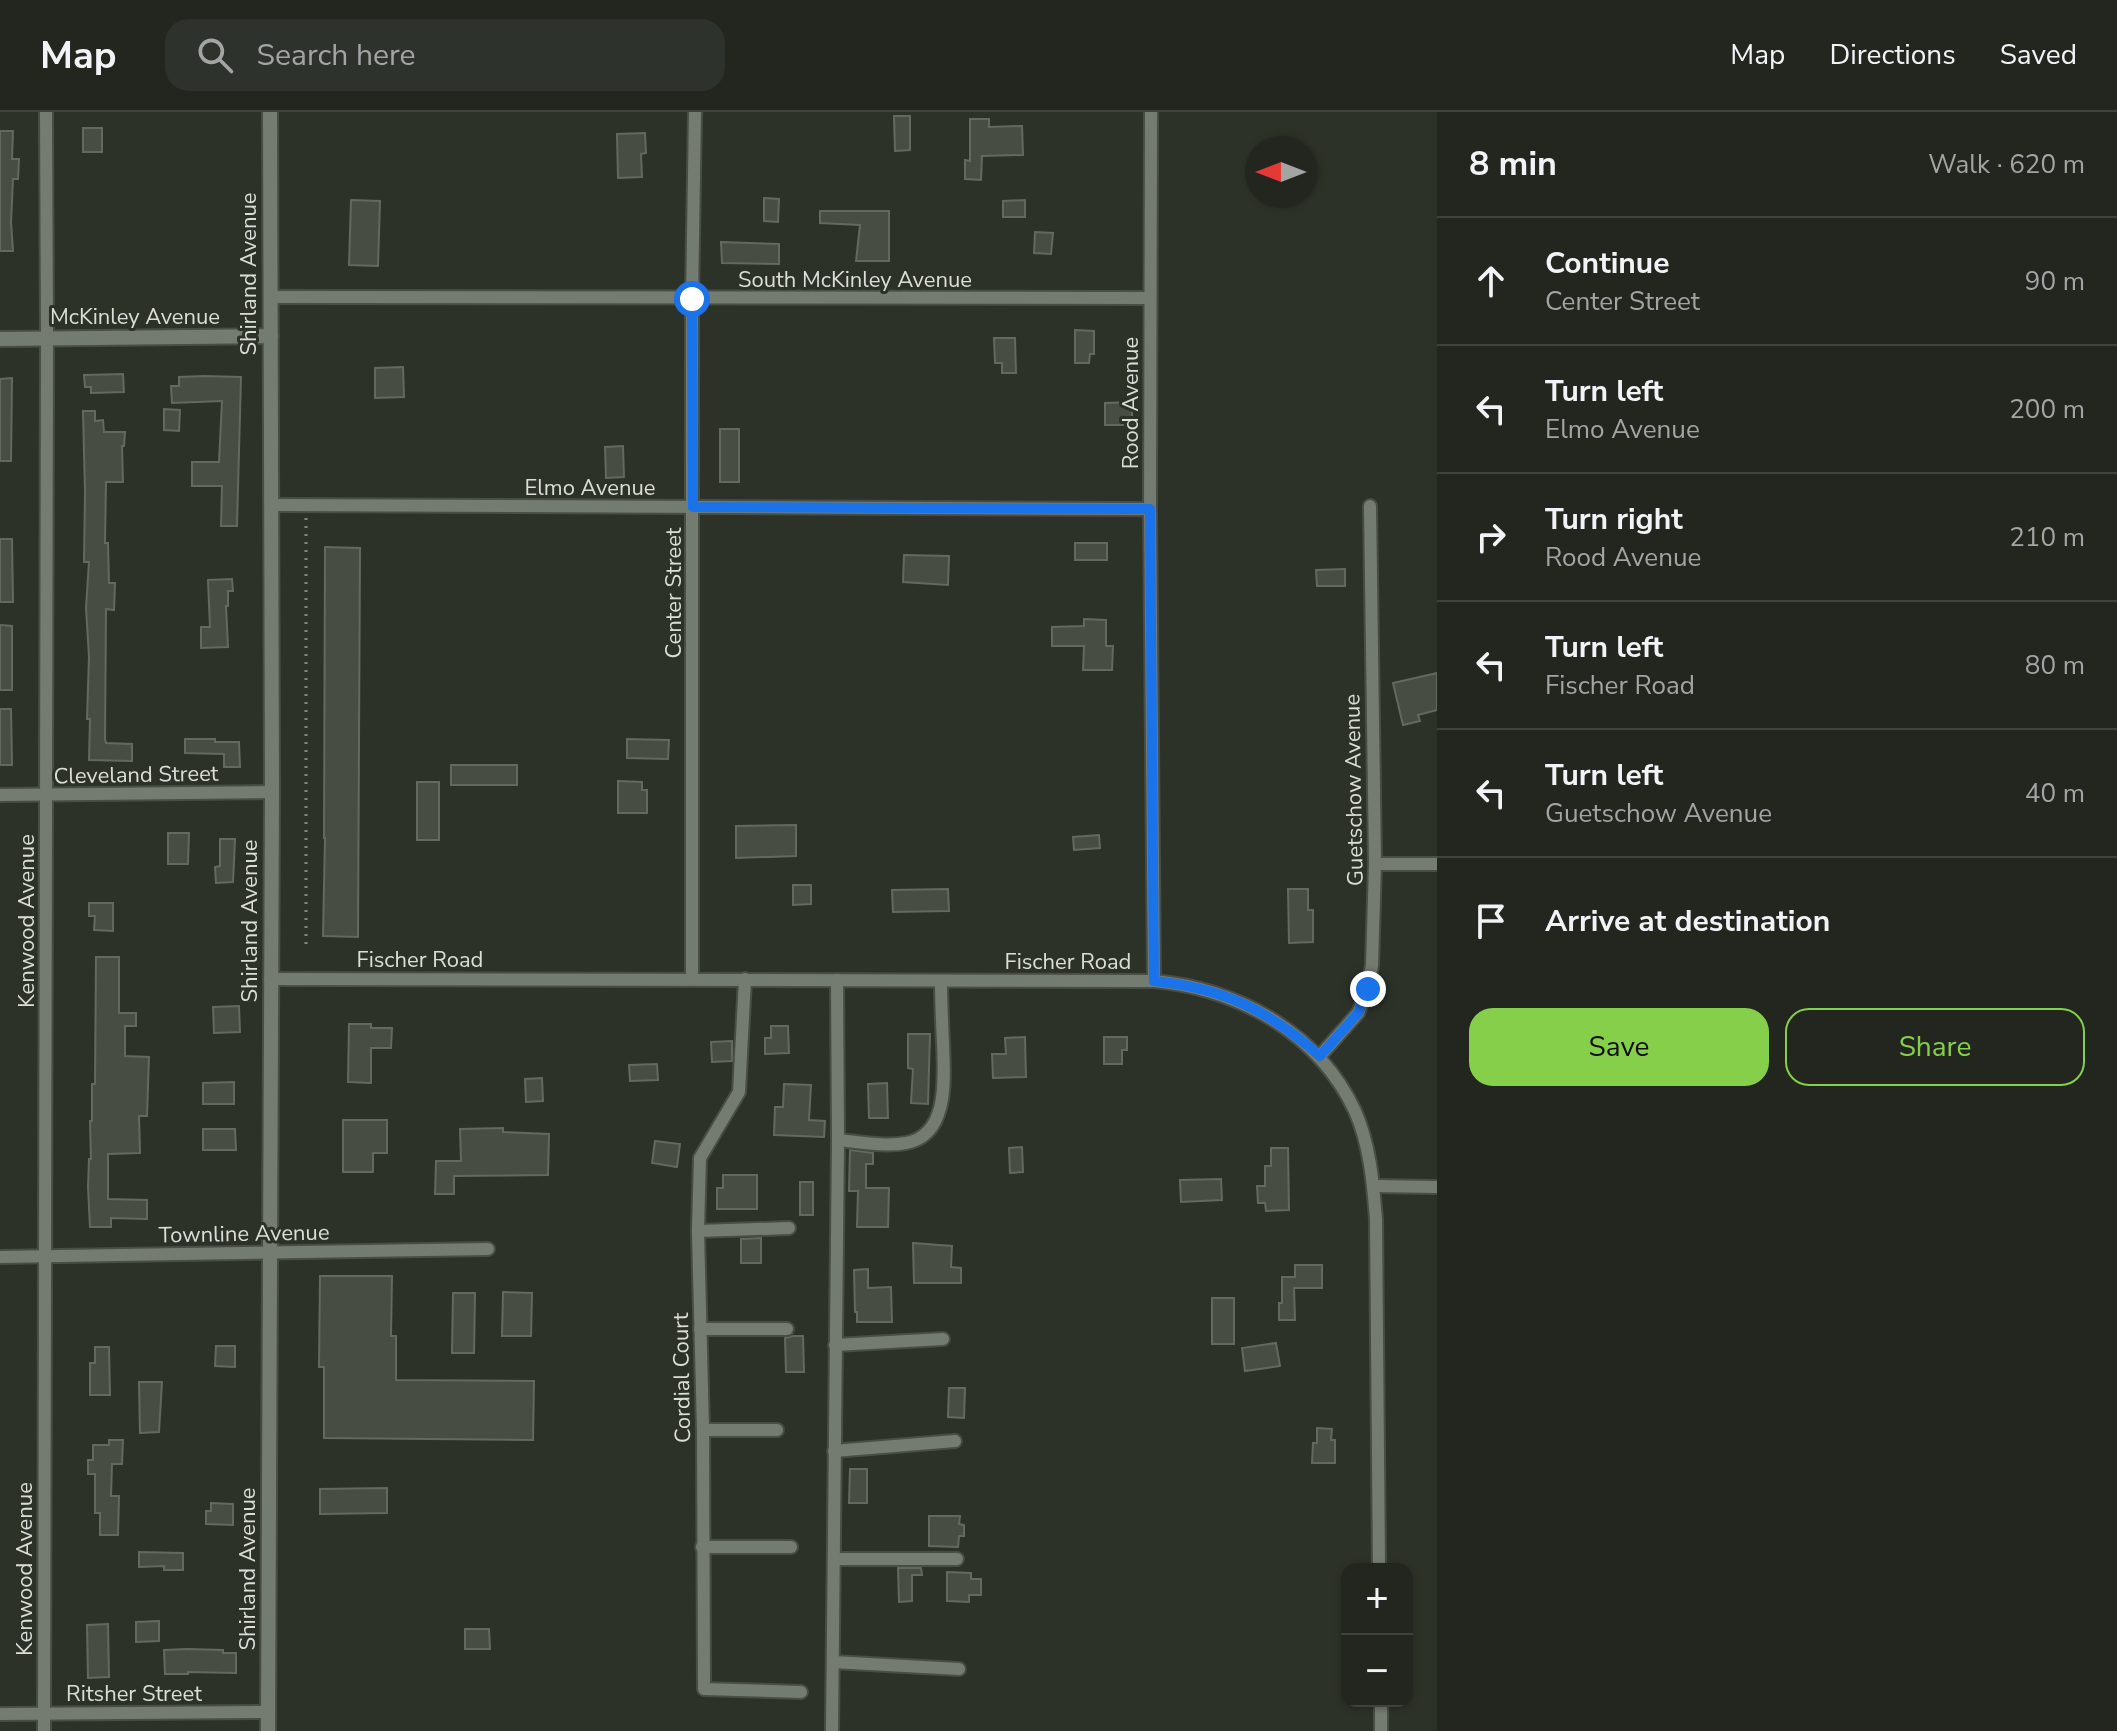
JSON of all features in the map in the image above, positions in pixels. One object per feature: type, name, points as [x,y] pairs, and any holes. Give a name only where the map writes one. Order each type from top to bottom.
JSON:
[{"type":"street","name":"Kenwood Avenue","points":[[44,1731],[46,112]]},
{"type":"street","name":"Shirland Avenue","points":[[268,1731],[272,792],[270,112]]},
{"type":"street","name":"Center Street","points":[[692,979],[695,112]]},
{"type":"street","name":"Rood Avenue","points":[[1151,112],[1154,981]]},
{"type":"street","name":"South McKinley Avenue","points":[[271,297],[1150,298]]},
{"type":"street","name":"McKinley Avenue","points":[[0,339],[271,336]]},
{"type":"street","name":"Elmo Avenue","points":[[271,505],[1150,509]]},
{"type":"street","name":"Guetschow Avenue","points":[[1320,1056],[1358,1013],[1368,989],[1373,943],[1375,864],[1370,506]]},
{"type":"street","name":"Cleveland Street","points":[[0,795],[272,792]]},
{"type":"street","points":[[1375,864],[1437,864]]},
{"type":"street","name":"Fischer Road","points":[[270,979],[1154,981],[1211,991],[1273,1018],[1320,1056],[1355,1113],[1366,1148],[1376,1219],[1379,1563]]},
{"type":"street","name":"Cordial Court","points":[[745,979],[739,1092],[700,1158],[698,1231],[704,1689],[801,1692]]},
{"type":"street","points":[[832,1731],[837,980]]},
{"type":"street","points":[[838,1140],[905,1144],[925,1135],[936,1121],[943,1085],[941,981]]},
{"type":"street","points":[[1373,1186],[1437,1187]]},
{"type":"street","points":[[698,1231],[789,1228]]},
{"type":"street","name":"Townline Avenue","points":[[0,1257],[488,1249]]},
{"type":"street","points":[[700,1329],[787,1329]]},
{"type":"street","points":[[835,1345],[943,1339]]},
{"type":"street","points":[[703,1430],[777,1430]]},
{"type":"street","points":[[834,1451],[955,1441]]},
{"type":"street","points":[[702,1547],[791,1547]]},
{"type":"street","points":[[835,1559],[957,1559]]},
{"type":"street","points":[[833,1662],[959,1669]]},
{"type":"street","points":[[1381,1707],[1381,1731]]},
{"type":"street","name":"Ritsher Street","points":[[0,1714],[268,1712]]},
{"type":"path","points":[[306,944],[307,505]]},
{"type":"building","points":[[894,116],[910,116],[910,150],[895,151]]},
{"type":"building","points":[[970,119],[989,119],[989,127],[1022,126],[1023,155],[982,156],[981,180],[965,179],[965,160],[970,161]]},
{"type":"building","points":[[83,128],[102,128],[102,152],[83,152]]},
{"type":"building","points":[[0,131],[13,131],[12,159],[19,159],[18,179],[13,179],[13,251],[0,251]]},
{"type":"building","points":[[645,133],[646,153],[641,154],[642,177],[618,178],[617,134]]},
{"type":"building","points":[[764,198],[779,199],[778,222],[764,221]]},
{"type":"building","points":[[351,200],[380,201],[378,266],[349,265]]},
{"type":"building","points":[[1025,200],[1025,217],[1003,217],[1003,201]]},
{"type":"building","points":[[820,211],[889,211],[889,261],[856,261],[860,225],[820,223]]},
{"type":"building","points":[[1035,232],[1053,233],[1051,254],[1034,253]]},
{"type":"building","points":[[721,242],[779,244],[779,264],[722,263]]},
{"type":"building","points":[[1075,330],[1094,331],[1094,354],[1090,354],[1089,363],[1075,363]]},
{"type":"building","points":[[994,338],[1015,338],[1016,373],[1002,373],[1002,363],[995,363]]},
{"type":"building","points":[[403,367],[404,397],[375,398],[375,368]]},
{"type":"building","points":[[123,374],[124,392],[91,393],[91,387],[85,387],[84,375]]},
{"type":"building","points":[[179,377],[241,377],[237,526],[221,526],[222,486],[192,486],[192,462],[219,462],[222,401],[172,403],[171,386],[179,386]]},
{"type":"building","points":[[12,378],[11,461],[0,461],[0,379]]},
{"type":"building","points":[[1132,402],[1132,425],[1105,425],[1105,403]]},
{"type":"building","points":[[164,409],[180,410],[179,431],[164,430]]},
{"type":"building","points":[[83,411],[95,411],[95,421],[103,420],[104,432],[125,432],[122,446],[123,482],[106,482],[105,543],[108,543],[109,583],[115,583],[114,610],[106,609],[105,739],[106,743],[132,744],[132,761],[89,760],[86,608],[89,562],[84,562]]},
{"type":"building","points":[[720,429],[739,429],[739,482],[720,482]]},
{"type":"building","points":[[623,446],[624,477],[606,478],[605,447]]},
{"type":"building","points":[[0,539],[12,539],[13,602],[0,602]]},
{"type":"building","points":[[1075,543],[1107,543],[1107,560],[1075,560]]},
{"type":"building","points":[[325,547],[360,548],[358,937],[323,936]]},
{"type":"building","points":[[904,555],[949,556],[948,585],[903,582]]},
{"type":"building","points":[[1345,569],[1345,586],[1317,586],[1316,570]]},
{"type":"building","points":[[232,579],[233,591],[228,591],[226,606],[228,647],[201,648],[201,627],[210,627],[208,580]]},
{"type":"building","points":[[1084,619],[1106,620],[1106,646],[1113,646],[1112,670],[1083,670],[1084,646],[1052,646],[1052,627],[1084,626]]},
{"type":"building","points":[[0,625],[12,626],[12,690],[0,690]]},
{"type":"building","points":[[1437,673],[1437,710],[1418,715],[1420,721],[1403,725],[1393,683]]},
{"type":"building","points":[[0,709],[11,709],[12,765],[0,765]]},
{"type":"building","points":[[185,739],[239,742],[240,767],[224,767],[224,754],[185,753]]},
{"type":"building","points":[[627,739],[669,740],[668,759],[627,758]]},
{"type":"building","points":[[451,765],[517,765],[517,785],[451,785]]},
{"type":"building","points":[[618,781],[642,782],[642,790],[647,790],[647,813],[618,813]]},
{"type":"building","points":[[417,782],[439,782],[439,840],[417,840]]},
{"type":"building","points":[[796,825],[796,856],[736,858],[736,826]]},
{"type":"building","points":[[168,833],[189,833],[188,864],[168,864]]},
{"type":"building","points":[[1099,835],[1100,848],[1074,850],[1073,837]]},
{"type":"building","points":[[220,839],[235,839],[233,882],[216,883],[215,867],[220,866]]},
{"type":"building","points":[[793,885],[811,885],[811,904],[793,905]]},
{"type":"building","points":[[948,889],[949,911],[893,912],[892,890]]},
{"type":"building","points":[[1288,889],[1308,889],[1308,910],[1313,910],[1313,942],[1289,943]]},
{"type":"building","points":[[89,903],[113,903],[113,931],[94,930],[95,916],[89,916]]},
{"type":"building","points":[[96,957],[119,957],[119,1013],[136,1013],[136,1026],[125,1026],[125,1056],[149,1057],[147,1116],[139,1116],[140,1153],[108,1154],[108,1199],[147,1200],[147,1219],[111,1218],[111,1227],[90,1227],[88,1187],[92,1084],[95,1084]]},
{"type":"building","points":[[239,1006],[240,1032],[214,1033],[213,1007]]},
{"type":"building","points":[[349,1024],[392,1028],[391,1048],[371,1048],[371,1083],[348,1082]]},
{"type":"building","points":[[771,1026],[788,1026],[789,1053],[765,1054],[765,1038],[771,1038]]},
{"type":"building","points":[[908,1034],[930,1034],[928,1104],[911,1103],[913,1069],[908,1068]]},
{"type":"building","points":[[1025,1037],[1026,1077],[993,1078],[992,1054],[1006,1054],[1005,1038]]},
{"type":"building","points":[[1104,1037],[1127,1037],[1127,1050],[1122,1050],[1122,1064],[1104,1064]]},
{"type":"building","points":[[732,1041],[732,1061],[712,1062],[711,1042]]},
{"type":"building","points":[[657,1064],[658,1080],[630,1081],[629,1065]]},
{"type":"building","points":[[542,1078],[543,1101],[526,1102],[525,1079]]},
{"type":"building","points":[[234,1082],[234,1104],[203,1104],[203,1083]]},
{"type":"building","points":[[887,1083],[888,1118],[869,1118],[868,1084]]},
{"type":"building","points":[[784,1084],[811,1085],[809,1120],[825,1121],[824,1137],[774,1135],[775,1107],[783,1107]]},
{"type":"building","points":[[343,1120],[387,1120],[387,1153],[373,1153],[373,1172],[343,1172]]},
{"type":"building","points":[[503,1128],[503,1132],[549,1134],[548,1175],[454,1176],[454,1194],[435,1194],[436,1161],[461,1161],[460,1129]]},
{"type":"building","points":[[203,1129],[235,1129],[236,1150],[203,1150]]},
{"type":"building","points":[[655,1141],[680,1144],[677,1167],[652,1163]]},
{"type":"building","points":[[1022,1147],[1023,1172],[1010,1173],[1009,1148]]},
{"type":"building","points":[[1271,1148],[1288,1148],[1289,1210],[1266,1211],[1265,1203],[1258,1203],[1257,1186],[1265,1186],[1265,1166],[1271,1166]]},
{"type":"building","points":[[850,1150],[873,1153],[873,1164],[866,1164],[866,1188],[889,1188],[888,1227],[857,1227],[858,1191],[849,1191]]},
{"type":"building","points":[[723,1175],[757,1175],[757,1209],[717,1209],[717,1188],[723,1188]]},
{"type":"building","points":[[1221,1179],[1222,1200],[1181,1202],[1180,1180]]},
{"type":"building","points":[[800,1182],[813,1182],[813,1215],[800,1215]]},
{"type":"building","points":[[761,1238],[761,1263],[741,1263],[741,1239]]},
{"type":"building","points":[[913,1243],[952,1246],[951,1267],[961,1268],[961,1283],[914,1283]]},
{"type":"building","points":[[1295,1265],[1322,1265],[1322,1288],[1294,1288],[1295,1320],[1279,1320],[1282,1277],[1295,1277]]},
{"type":"building","points":[[868,1269],[868,1288],[891,1287],[892,1322],[857,1322],[854,1270]]},
{"type":"building","points":[[320,1276],[392,1276],[391,1336],[396,1336],[396,1380],[534,1381],[533,1440],[324,1438],[324,1367],[319,1367]]},
{"type":"building","points":[[503,1292],[532,1293],[531,1336],[502,1336]]},
{"type":"building","points":[[453,1293],[475,1293],[474,1353],[452,1353]]},
{"type":"building","points":[[1212,1298],[1234,1298],[1234,1344],[1212,1344]]},
{"type":"building","points":[[803,1336],[804,1372],[786,1372],[785,1338]]},
{"type":"building","points":[[1276,1343],[1280,1366],[1245,1371],[1242,1348]]},
{"type":"building","points":[[216,1346],[235,1346],[235,1367],[215,1366]]},
{"type":"building","points":[[95,1347],[109,1347],[110,1395],[90,1395],[90,1363],[95,1363]]},
{"type":"building","points":[[139,1382],[162,1382],[159,1432],[140,1433]]},
{"type":"building","points":[[949,1388],[965,1388],[964,1418],[948,1417]]},
{"type":"building","points":[[1317,1428],[1332,1429],[1335,1463],[1312,1463]]},
{"type":"building","points":[[109,1440],[123,1440],[122,1464],[112,1464],[111,1496],[119,1496],[118,1535],[100,1535],[100,1513],[95,1513],[95,1474],[88,1474],[88,1460],[93,1460],[93,1445],[109,1445]]},
{"type":"building","points":[[850,1469],[867,1469],[867,1503],[849,1503]]},
{"type":"building","points":[[387,1488],[387,1513],[320,1514],[320,1489]]},
{"type":"building","points":[[211,1503],[233,1504],[233,1525],[206,1524],[206,1511],[211,1511]]},
{"type":"building","points":[[929,1516],[960,1516],[959,1524],[964,1525],[964,1536],[959,1536],[958,1547],[929,1546]]},
{"type":"building","points":[[139,1552],[183,1553],[183,1570],[164,1570],[164,1566],[139,1567]]},
{"type":"building","points":[[898,1568],[921,1568],[922,1575],[912,1575],[912,1601],[899,1602]]},
{"type":"building","points":[[947,1572],[971,1573],[971,1579],[981,1579],[981,1595],[969,1595],[969,1602],[947,1601]]},
{"type":"building","points":[[159,1621],[159,1641],[136,1642],[136,1622]]},
{"type":"building","points":[[108,1624],[109,1677],[88,1678],[87,1625]]},
{"type":"building","points":[[465,1629],[489,1629],[490,1649],[465,1649]]},
{"type":"building","points":[[164,1650],[236,1653],[236,1673],[165,1674]]},
{"type":"route","points":[[692,299],[693,507],[1150,509],[1154,981],[1182,984],[1239,1001],[1273,1018],[1320,1056],[1358,1013],[1368,989]]}]
